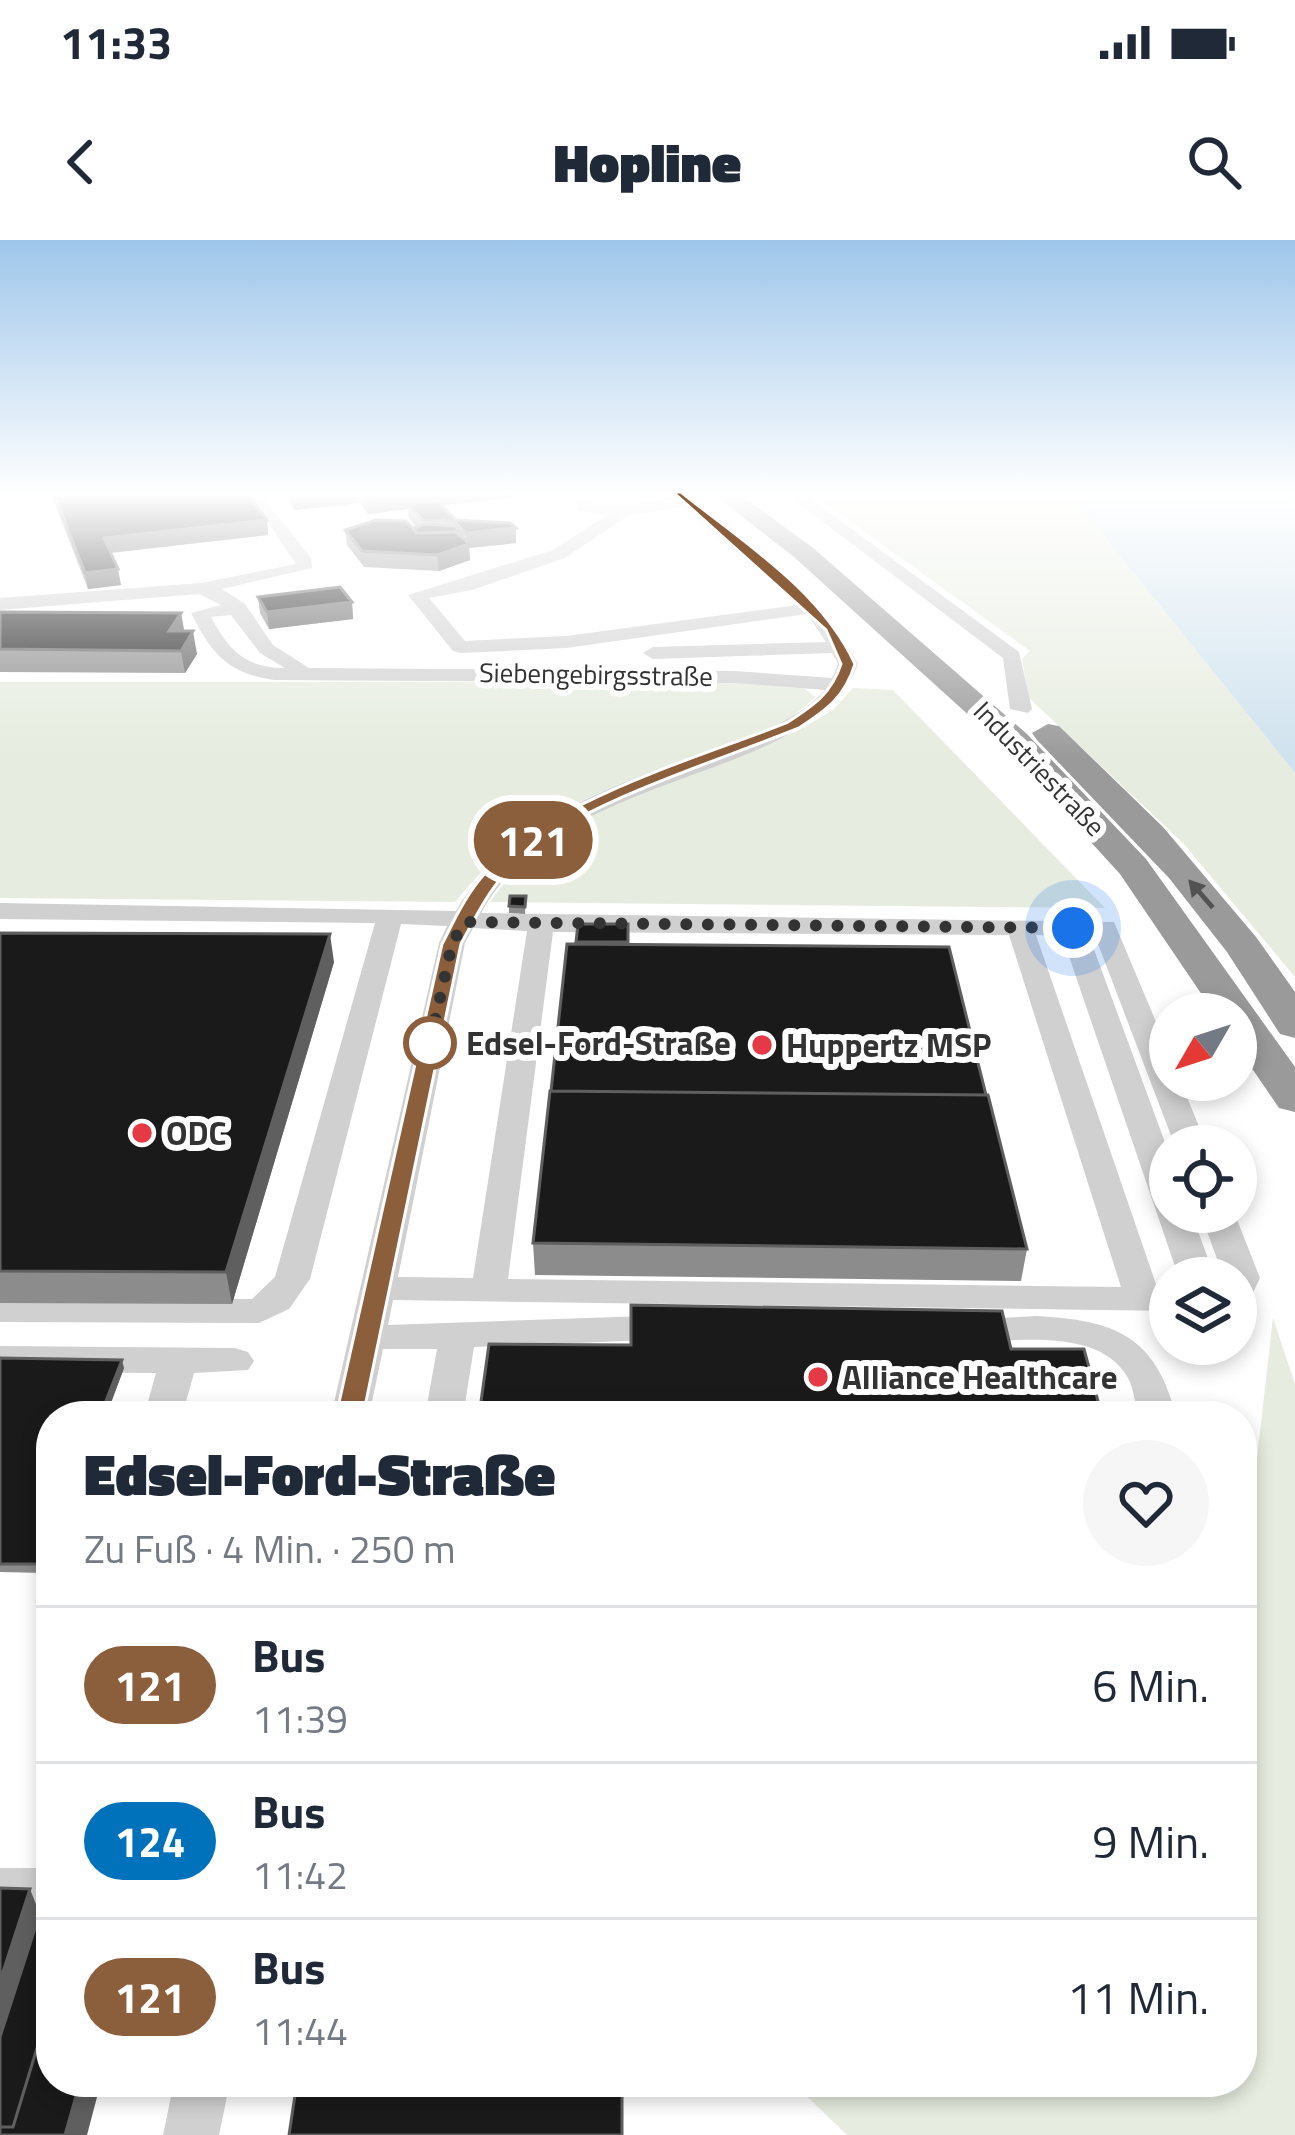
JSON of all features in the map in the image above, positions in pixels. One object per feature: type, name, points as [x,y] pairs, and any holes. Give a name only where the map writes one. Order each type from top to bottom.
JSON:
[{"type":"highway","name":"Industriestraße","points":[[837,582],[1016,741],[1133,867],[1295,1099]]},
{"type":"highway","name":"Industriestraße","points":[[868,582],[1096,778],[1231,927],[1284,998],[1295,1025]]},
{"type":"street","points":[[0,604],[229,582]]},
{"type":"street","points":[[476,582],[417,595],[460,647],[566,642],[814,608]]},
{"type":"street","points":[[353,1401],[452,944],[482,889],[520,849],[572,815],[794,725],[826,704],[842,685],[848,664],[814,608],[786,582]]},
{"type":"street","points":[[913,582],[1012,656],[1021,709]]},
{"type":"street","points":[[201,588],[223,593],[238,608],[260,646],[277,660],[350,673]]},
{"type":"street","points":[[149,591],[185,596],[200,613],[221,655],[235,665],[274,674],[350,673]]},
{"type":"street","points":[[200,613],[238,608]]},
{"type":"street","points":[[395,673],[490,654],[841,647]]},
{"type":"street","points":[[734,677],[816,650]]},
{"type":"street","name":"Siebengebirgsstraße","points":[[350,673],[734,677],[842,685]]},
{"type":"street","points":[[0,911],[390,915],[541,924],[1105,928],[1183,1125]]},
{"type":"street","points":[[0,1310],[259,1311],[276,1301],[292,1279],[390,915]]},
{"type":"street","points":[[489,1290],[541,924]]},
{"type":"street","points":[[1020,928],[1149,1277]]},
{"type":"street","points":[[1073,928],[1149,1143]]},
{"type":"street","points":[[377,1288],[1149,1299]]},
{"type":"street","points":[[366,1337],[457,1338],[600,1327],[1078,1332],[1124,1351],[1144,1371],[1153,1401]]},
{"type":"street","points":[[446,1401],[457,1338]]},
{"type":"street","points":[[0,1359],[235,1361]]},
{"type":"street","points":[[167,1401],[178,1363]]},
{"type":"street","points":[[0,1891],[36,1891]]},
{"type":"street","points":[[191,2135],[199,2097]]},
{"type":"shaded area","points":[[935,582],[1141,582],[1295,773],[1295,977],[1183,843],[1029,698],[1022,659],[1030,651]]},
{"type":"shaded area","points":[[0,682],[733,682],[804,688],[815,697],[760,732],[565,810],[508,848],[455,902],[0,898]]},
{"type":"shaded area","points":[[853,688],[893,690],[1105,908],[490,902],[519,867],[592,816],[801,729],[833,710]]},
{"type":"shaded area","points":[[1273,1318],[1295,1384],[1295,2135],[847,2135],[808,2097],[1257,2097],[1257,1458]]},
{"type":"water","points":[[1141,582],[1295,582],[1295,773]]},
{"type":"building","points":[[340,587],[352,602],[267,612],[258,597]]},
{"type":"building","points":[[0,612],[181,613],[169,631],[193,631],[181,651],[0,649]]},
{"type":"building","points":[[510,896],[526,896],[525,907],[509,906]]},
{"type":"building","points":[[578,924],[628,924],[628,942],[576,942]]},
{"type":"building","name":"ODC","points":[[0,933],[330,934],[226,1272],[0,1271]]},
{"type":"building","name":"Huppertz MSP","points":[[567,944],[949,947],[986,1095],[551,1091]]},
{"type":"building","points":[[550,1091],[988,1095],[1027,1249],[533,1243]]},
{"type":"building","points":[[631,1305],[1002,1311],[1011,1349],[1084,1349],[1098,1401],[481,1401],[489,1344],[631,1345]]},
{"type":"building","points":[[0,1358],[122,1360],[106,1401],[36,1401],[36,1564],[0,1564]]},
{"type":"building","points":[[0,1888],[30,1889],[0,1981]]},
{"type":"building","points":[[36,1925],[36,2051],[13,2127],[0,2127],[0,2037]]},
{"type":"building","points":[[36,2051],[36,2097],[76,2097],[65,2135],[0,2135],[0,2127],[13,2127]]},
{"type":"building","points":[[295,2097],[622,2097],[622,2135],[289,2135]]},
{"type":"bus line","name":"121","points":[[353,1401],[452,944],[482,889],[520,849],[572,815],[620,792],[753,743],[826,704],[842,685],[848,664],[832,628],[784,582]]},
{"type":"place","name":"Edsel-Ford-Straße","points":[[430,1043]]},
{"type":"place","name":"Huppertz MSP","points":[[762,1045]]},
{"type":"place","name":"ODC","points":[[142,1133]]},
{"type":"place","name":"Alliance Healthcare","points":[[818,1377]]},
{"type":"route","points":[[430,1043],[428,1052],[452,944],[464,922],[1073,928]]}]
